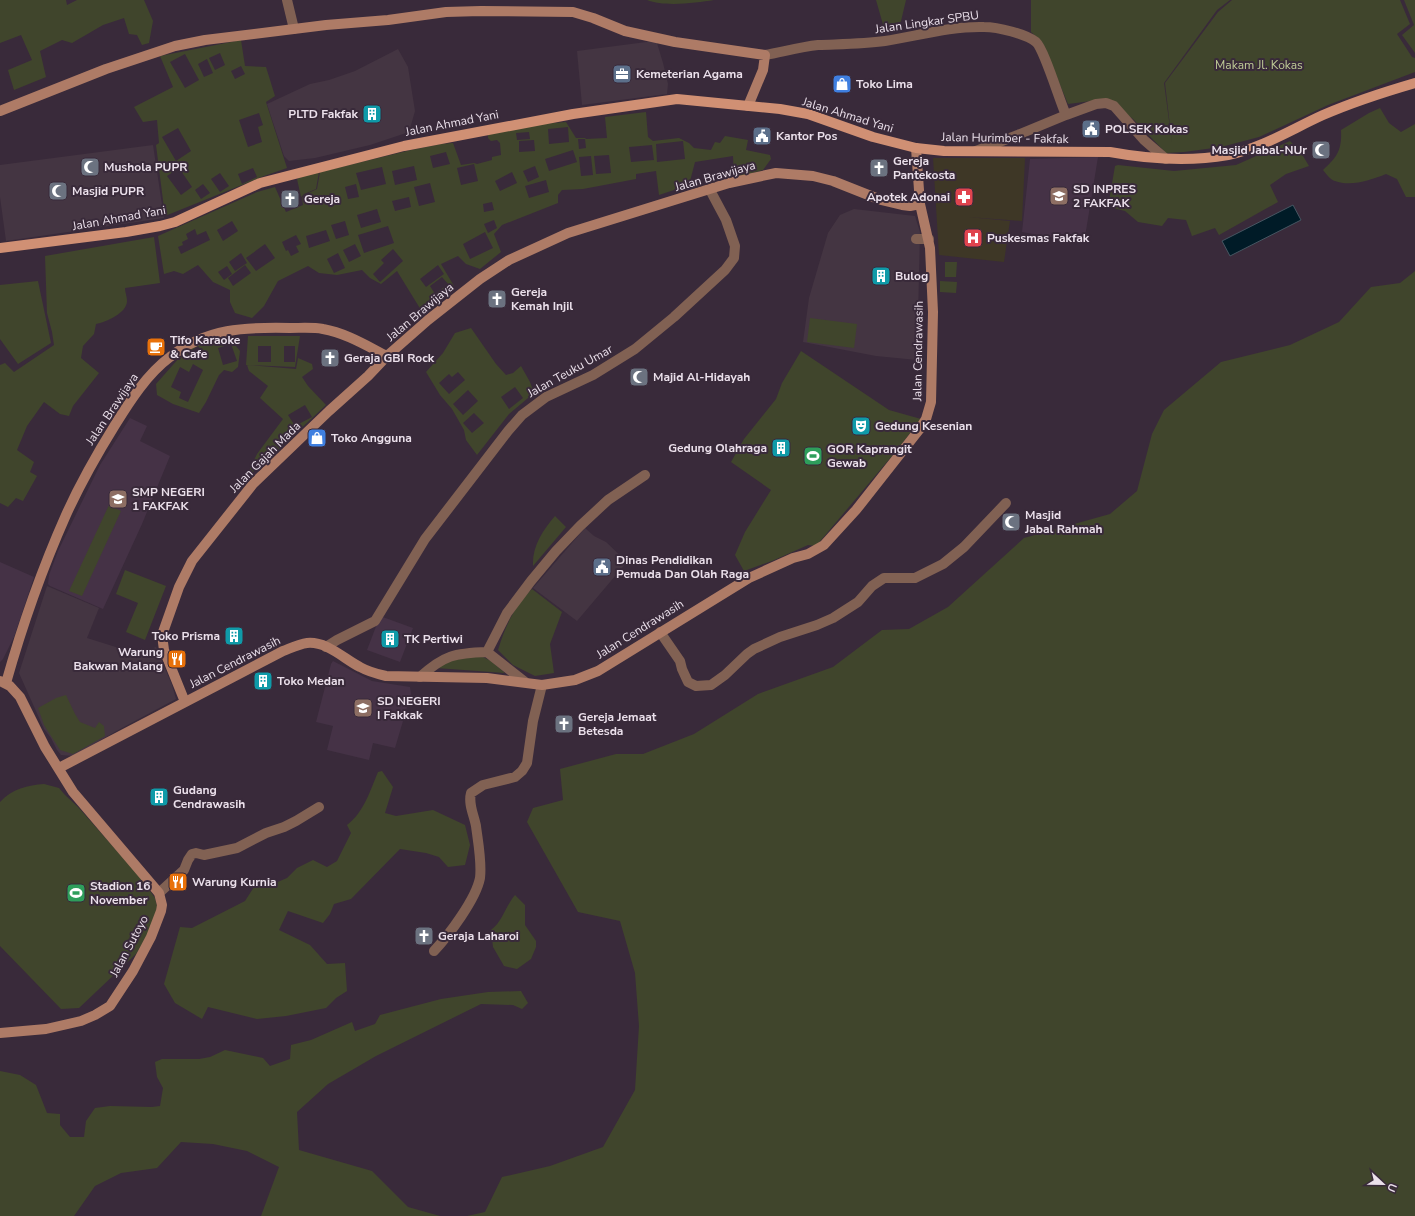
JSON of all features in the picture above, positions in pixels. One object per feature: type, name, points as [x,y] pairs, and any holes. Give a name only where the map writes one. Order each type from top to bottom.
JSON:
[{"type":"main road","points":[[0,111],[106,69],[175,46],[205,40],[294,29],[388,20],[446,12],[481,11],[573,12],[619,30],[632,33],[675,42],[765,55],[764,70],[748,106]]},
{"type":"main road","name":"Jalan Hurimber - Fakfak","points":[[916,148],[974,152],[1110,152],[1137,157],[1166,159],[1229,155],[1262,144],[1343,106],[1415,83]]},
{"type":"main road","name":"Jalan Ahmad Yani","points":[[0,248],[111,234],[160,226],[181,219],[260,183],[404,146],[573,114],[677,99],[780,109],[808,114],[873,137],[916,148]]},
{"type":"main road","name":"Jalan Cendrawasih","points":[[59,768],[283,651],[307,643],[326,646],[359,667],[372,673],[386,676],[487,678],[542,685],[575,680],[598,671],[749,578],[793,558],[808,554],[824,545],[856,510],[919,430],[926,419],[931,402],[933,312],[930,248],[920,204],[916,148]]},
{"type":"main road","name":"Jalan Brawijaya","points":[[3,682],[45,565],[69,508],[102,446],[144,383],[169,357],[195,341],[217,333],[246,328],[324,329],[347,337],[387,356],[428,320],[480,279],[509,260],[568,233],[729,183],[776,173],[813,176],[895,204],[910,206],[920,204]]},
{"type":"main road","name":"Jalan Gajah Mada","points":[[185,702],[164,650],[162,635],[176,593],[186,571],[253,484],[368,376],[387,356]]},
{"type":"main road","points":[[3,682],[20,697],[45,747],[73,792],[159,893]]},
{"type":"main road","name":"Jalan Sutoyo","points":[[0,1033],[46,1029],[81,1021],[110,1006],[129,977],[151,937],[161,911],[162,905],[159,893]]},
{"type":"street","points":[[287,0],[294,29]]},
{"type":"street","name":"Jalan Lingkar SPBU","points":[[765,55],[817,45],[858,44],[886,41],[964,28],[985,27],[996,29],[1025,37],[1038,44],[1066,115]]},
{"type":"street","points":[[974,152],[1066,115],[1101,103],[1106,103],[1114,106],[1144,140],[1166,159]]},
{"type":"street","name":"Jalan Teuku Umar","points":[[326,646],[375,621],[425,539],[522,415],[546,397],[593,375],[635,348],[674,317],[725,270],[734,258],[735,246],[726,220],[710,190]]},
{"type":"street","points":[[916,239],[929,239]]},
{"type":"street","points":[[487,652],[498,629],[514,603],[556,551],[608,500],[645,475]]},
{"type":"street","points":[[660,632],[680,661],[688,682],[696,686],[711,685],[725,675],[746,654],[754,649],[780,637],[817,626],[833,618],[858,602],[872,586],[884,578],[915,578],[943,564],[964,548],[1006,503]]},
{"type":"street","points":[[420,677],[438,661],[451,655],[487,652],[525,682]]},
{"type":"street","points":[[434,950],[458,922],[476,889],[480,878],[478,841],[470,801],[471,793],[483,785],[519,774],[525,767],[528,758],[533,721],[542,685]]},
{"type":"street","points":[[159,893],[184,870],[192,854],[196,853],[204,855],[237,848],[266,833],[284,827],[319,807]]},
{"type":"shaded area","name":"Kemeterian Agama","points":[[654,41],[657,43],[663,63],[668,84],[667,94],[582,105],[577,51]]},
{"type":"shaded area","name":"PLTD Fakfak","points":[[398,49],[408,67],[415,111],[409,132],[370,145],[315,158],[289,161],[284,156],[267,104],[310,84],[329,80],[355,71]]},
{"type":"shaded area","points":[[153,145],[164,218],[6,241],[0,197],[0,165]]},
{"type":"shaded area","name":"SD INPRES 2 FAKFAK","points":[[1098,157],[1084,243],[1022,232],[1030,159]]},
{"type":"shaded area","points":[[933,158],[1025,158],[1022,221],[968,217],[1010,221],[1004,262],[939,255]]},
{"type":"shaded area","points":[[854,209],[915,216],[920,232],[917,360],[876,356],[803,342],[809,298],[828,233],[840,215]]},
{"type":"shaded area","name":"SMP NEGERI 1 FAKFAK","points":[[130,418],[147,426],[140,441],[170,456],[142,524],[103,609],[50,586],[48,584],[49,575],[58,551],[100,465]]},
{"type":"shaded area","points":[[585,528],[594,536],[606,542],[627,562],[577,621],[533,588]]},
{"type":"shaded area","points":[[0,562],[34,577],[14,637],[0,662]]},
{"type":"shaded area","points":[[47,586],[99,608],[87,638],[138,654],[156,647],[172,685],[176,699],[73,756],[61,755],[57,750],[51,738],[44,729],[19,673]]},
{"type":"shaded area","points":[[380,616],[413,628],[400,662],[367,650]]},
{"type":"shaded area","name":"SD NEGERI I Fakkak","points":[[333,661],[372,681],[410,687],[411,694],[395,748],[373,743],[369,760],[327,750],[333,726],[316,722]]},
{"type":"green space","points":[[0,0],[66,0],[67,5],[77,0],[144,0],[153,21],[149,43],[142,45],[137,35],[129,34],[124,18],[103,25],[72,43],[62,40],[40,51],[46,77],[14,90],[8,70],[32,60],[21,35],[0,43]]},
{"type":"green space","points":[[647,0],[714,0],[671,4]]},
{"type":"green space","points":[[876,0],[906,0],[901,21],[895,32],[884,28]]},
{"type":"green space","name":"Makam Jl. Kokas","points":[[1031,0],[1230,0],[1217,10],[1164,83],[1172,143],[1165,83],[1218,12],[1232,0],[1400,0],[1410,24],[1397,34],[1412,57],[1415,58],[1415,72],[1328,105],[1259,137],[1221,147],[1166,153],[1133,119],[1107,99],[1068,104],[1042,42],[1031,32]]},
{"type":"green space","points":[[1404,0],[1415,0],[1415,53],[1402,35],[1414,25]]},
{"type":"green space","points":[[241,40],[245,66],[266,67],[275,96],[266,102],[287,168],[165,216],[156,145],[159,143],[157,120],[143,122],[134,107],[173,87],[160,56]],"holes":[[[220,53],[225,65],[215,70],[209,58]],[[185,54],[199,80],[185,88],[170,62]],[[207,59],[213,73],[204,77],[198,64]],[[241,66],[245,74],[235,79],[231,71]],[[259,113],[263,125],[258,127],[262,142],[248,147],[239,120]],[[178,128],[191,151],[176,161],[162,137]],[[179,168],[192,187],[181,195],[167,176]],[[253,168],[257,177],[242,184],[238,174]],[[220,173],[229,186],[220,192],[211,179]],[[203,184],[210,193],[201,199],[195,190]]]},
{"type":"green space","points":[[1380,108],[1389,123],[1401,132],[1415,124],[1415,197],[1406,197],[1397,179],[1386,174],[1354,183],[1341,183],[1333,180],[1323,170],[1338,153],[1341,143],[1341,130]]},
{"type":"green space","points":[[646,112],[648,137],[653,141],[679,138],[689,143],[694,148],[711,150],[715,142],[720,143],[725,136],[748,140],[746,150],[770,155],[771,159],[763,170],[734,178],[733,156],[695,162],[689,185],[659,195],[656,171],[636,174],[636,179],[583,189],[562,190],[558,195],[558,203],[502,225],[494,234],[501,252],[480,269],[466,264],[458,256],[441,264],[454,286],[427,309],[421,310],[397,271],[381,284],[370,278],[362,270],[337,275],[319,273],[308,266],[278,281],[264,306],[252,318],[235,313],[230,302],[230,290],[213,282],[198,265],[183,274],[174,271],[164,274],[158,236],[257,192],[275,187],[286,212],[303,205],[302,198],[304,195],[317,189],[320,172],[411,150],[453,143],[461,165],[474,163],[477,164],[492,160],[492,157],[501,155],[500,143],[497,140],[491,141],[488,138],[488,134],[541,124],[566,122],[576,138],[607,138],[605,117]],"holes":[[[568,127],[569,142],[549,144],[548,129]],[[529,132],[530,139],[517,140],[516,133]],[[578,139],[585,139],[586,148],[579,149]],[[534,140],[535,151],[519,152],[519,141]],[[683,141],[685,159],[657,162],[656,144]],[[652,145],[654,160],[631,162],[629,147]],[[573,150],[577,162],[549,171],[545,159]],[[446,152],[450,164],[433,168],[430,156]],[[609,155],[611,173],[596,174],[594,156]],[[591,156],[593,175],[581,176],[579,157]],[[474,164],[478,181],[461,185],[457,168]],[[414,166],[417,180],[395,185],[392,171]],[[535,166],[539,177],[528,182],[523,171]],[[382,167],[386,184],[361,190],[356,173]],[[512,172],[517,183],[500,191],[495,181]],[[546,180],[549,192],[529,198],[525,186]],[[430,183],[435,202],[419,206],[414,187]],[[356,184],[359,197],[348,199],[345,187]],[[409,197],[411,207],[395,211],[392,201]],[[492,202],[494,210],[484,212],[483,204]],[[377,209],[381,222],[361,228],[357,215]],[[494,220],[497,228],[488,233],[484,224]],[[232,221],[238,231],[223,241],[217,230]],[[345,221],[349,235],[336,239],[331,225]],[[388,226],[394,243],[364,253],[358,235]],[[195,229],[197,235],[206,231],[210,240],[181,254],[178,247],[183,245],[182,242],[188,239],[186,234]],[[326,230],[330,241],[309,248],[306,236]],[[485,232],[493,248],[470,259],[463,244]],[[296,235],[301,244],[296,246],[299,252],[291,256],[288,250],[286,251],[282,242]],[[265,244],[275,258],[256,271],[246,258]],[[355,244],[361,256],[349,262],[343,250]],[[393,249],[403,261],[380,282],[373,274],[384,263],[381,260]],[[241,253],[247,263],[235,271],[229,262]],[[338,253],[345,268],[334,273],[327,259]],[[245,265],[251,273],[233,286],[228,278]],[[438,265],[444,274],[426,287],[420,279]],[[227,266],[232,274],[224,280],[218,272]],[[442,277],[448,284],[435,294],[430,286]]]},
{"type":"green space","points":[[1290,141],[1300,151],[1309,166],[1286,174],[1270,185],[1278,202],[1219,235],[1215,228],[1192,236],[1186,220],[1168,218],[1162,226],[1138,222],[1125,211],[1108,207],[1115,166],[1118,165],[1174,171],[1236,165]]},
{"type":"green space","points":[[319,172],[316,189],[304,194],[301,197],[297,179],[305,175]]},
{"type":"green space","points":[[154,237],[160,283],[125,288],[127,301],[124,309],[110,319],[96,324],[94,334],[83,346],[81,358],[99,373],[73,406],[69,416],[60,414],[44,402],[27,426],[17,450],[34,462],[30,472],[37,476],[23,501],[16,498],[8,507],[0,503],[0,365],[5,363],[14,372],[54,345],[47,313],[45,256]]},
{"type":"green space","points":[[945,262],[957,262],[956,277],[945,277]]},
{"type":"green space","points":[[1415,271],[1415,1216],[467,1216],[485,1212],[502,1177],[550,1166],[603,1147],[635,1090],[639,1026],[635,973],[620,921],[578,912],[527,822],[533,808],[563,800],[560,769],[616,754],[643,754],[694,734],[758,694],[833,667],[882,630],[909,629],[948,607],[1024,538],[1110,514],[1137,491],[1152,434],[1164,410],[1221,362],[1290,345],[1339,322],[1371,287],[1400,283]]},
{"type":"green space","points":[[38,281],[51,343],[18,364],[0,339],[0,285]]},
{"type":"green space","points":[[940,281],[957,282],[956,293],[940,292]]},
{"type":"green space","points":[[810,318],[857,324],[854,348],[807,342]]},
{"type":"green space","points":[[471,328],[496,364],[506,375],[513,373],[521,366],[534,393],[509,414],[477,455],[466,440],[464,430],[452,409],[440,395],[426,372],[443,353],[455,333]],"holes":[[[458,372],[465,380],[449,394],[439,383],[449,374],[452,377]],[[515,387],[523,398],[509,409],[501,397]],[[468,390],[478,401],[463,415],[453,404]],[[474,413],[484,423],[472,433],[463,423]]]},
{"type":"green space","points":[[248,336],[300,336],[295,367],[246,365]],"holes":[[[258,346],[271,346],[271,362],[258,362]],[[284,346],[295,346],[295,362],[284,362]]]},
{"type":"green space","points":[[224,337],[232,341],[240,351],[238,367],[232,372],[224,370],[219,375],[199,413],[173,404],[157,395],[156,384],[179,358],[198,344]],"holes":[[[231,344],[237,361],[223,365],[218,348]],[[198,346],[203,353],[194,359],[189,352]],[[193,364],[203,370],[188,402],[179,398],[181,392],[171,387],[180,367],[189,372]]]},
{"type":"green space","name":"GOR Kaprangit Gewab","points":[[801,351],[889,410],[921,419],[897,450],[816,546],[808,545],[772,561],[744,571],[735,555],[745,532],[771,490],[731,462],[744,439],[776,399],[782,383]]},
{"type":"green space","points":[[298,358],[312,364],[313,369],[302,377],[308,386],[326,405],[262,465],[253,472],[248,473],[257,454],[283,419],[260,398],[268,386],[249,371],[247,365],[296,369]],"holes":[[[305,405],[312,417],[295,426],[288,415]]]},
{"type":"green space","points":[[109,505],[121,511],[82,596],[69,591]]},
{"type":"green space","points":[[555,516],[566,527],[533,566],[536,545],[546,527]]},
{"type":"green space","points":[[125,570],[166,586],[145,640],[126,632],[138,603],[116,594]]},
{"type":"green space","points":[[532,589],[562,612],[550,644],[554,673],[535,676],[513,665],[498,650],[511,617],[520,602]]},
{"type":"green space","points":[[479,655],[491,661],[505,673],[436,668],[450,661]]},
{"type":"green space","points":[[66,695],[80,722],[95,728],[99,722],[104,726],[105,736],[73,754],[60,750],[44,725],[38,708],[56,698]]},
{"type":"green space","points":[[382,771],[393,787],[385,813],[396,816],[433,810],[465,825],[470,845],[465,865],[448,867],[439,857],[426,853],[400,849],[351,899],[334,904],[330,914],[323,923],[288,911],[279,930],[310,945],[327,964],[345,963],[347,991],[336,998],[326,1008],[286,1016],[257,1019],[208,1007],[202,1019],[175,1003],[164,984],[180,927],[192,928],[245,901],[254,887],[273,884],[287,878],[297,868],[313,860],[327,867],[337,861],[351,833],[347,825],[362,808],[378,772]]},
{"type":"green space","name":"Stadion 16 November","points":[[44,784],[59,788],[78,807],[140,877],[155,898],[157,906],[156,914],[149,933],[136,954],[79,1008],[61,1009],[0,946],[0,802],[20,788]]},
{"type":"green space","points":[[515,895],[525,905],[525,925],[536,941],[536,947],[531,959],[517,969],[504,966],[493,947],[491,930],[501,918]]},
{"type":"green space","points":[[521,991],[528,1003],[522,1009],[513,1005],[481,1004],[376,1056],[328,1084],[297,1112],[299,1150],[372,1171],[408,1207],[440,1216],[261,1216],[279,1167],[247,1151],[213,1144],[181,1142],[157,1168],[121,1173],[95,1186],[74,1216],[0,1216],[0,1071],[20,1075],[36,1085],[47,1113],[60,1114],[60,1125],[70,1137],[84,1137],[86,1121],[95,1108],[110,1106],[160,1106],[163,1088],[157,1077],[155,1062],[162,1059],[199,1059],[210,1057],[225,1050],[263,1058],[270,1066],[290,1059],[291,1045],[311,1040],[352,1022],[355,1031],[375,1024],[380,1015],[441,999],[488,992]]},
{"type":"water","points":[[1293,205],[1301,220],[1230,256],[1222,241]]},
{"type":"place","name":"Kemeterian Agama","points":[[622,74]]},
{"type":"place","name":"Toko Lima","points":[[842,84]]},
{"type":"place","name":"PLTD Fakfak","points":[[372,114]]},
{"type":"place","name":"POLSEK Kokas","points":[[1091,129]]},
{"type":"place","name":"Kantor Pos","points":[[762,136]]},
{"type":"place","name":"Masjid Jabal-NUr","points":[[1321,150]]},
{"type":"place","name":"Mushola PUPR","points":[[90,167]]},
{"type":"place","name":"Gereja Pantekosta","points":[[879,168]]},
{"type":"place","name":"Masjid PUPR","points":[[58,191]]},
{"type":"place","name":"SD INPRES 2 FAKFAK","points":[[1059,196]]},
{"type":"place","name":"Apotek Adonai","points":[[964,197]]},
{"type":"place","name":"Gereja","points":[[290,199]]},
{"type":"place","name":"Puskesmas Fakfak","points":[[973,238]]},
{"type":"place","name":"Bulog","points":[[881,276]]},
{"type":"place","name":"Gereja Kemah Injil","points":[[497,299]]},
{"type":"place","name":"Tifo Karaoke & Cafe","points":[[156,347]]},
{"type":"place","name":"Geraja GBI Rock","points":[[330,358]]},
{"type":"place","name":"Majid Al-Hidayah","points":[[639,377]]},
{"type":"place","name":"Gedung Kesenian","points":[[861,426]]},
{"type":"place","name":"Toko Angguna","points":[[317,438]]},
{"type":"place","name":"Gedung Olahraga","points":[[781,448]]},
{"type":"place","name":"GOR Kaprangit Gewab","points":[[813,456]]},
{"type":"place","name":"SMP NEGERI 1 FAKFAK","points":[[118,499]]},
{"type":"place","name":"Masjid Jabal Rahmah","points":[[1011,522]]},
{"type":"place","name":"Dinas Pendidikan Pemuda Dan Olah Raga","points":[[602,567]]},
{"type":"place","name":"Toko Prisma","points":[[234,636]]},
{"type":"place","name":"TK Pertiwi","points":[[390,639]]},
{"type":"place","name":"Warung Bakwan Malang","points":[[177,659]]},
{"type":"place","name":"Toko Medan","points":[[263,681]]},
{"type":"place","name":"SD NEGERI I Fakkak","points":[[363,708]]},
{"type":"place","name":"Gereja Jemaat Betesda","points":[[564,724]]},
{"type":"place","name":"Gudang Cendrawasih","points":[[159,797]]},
{"type":"place","name":"Warung Kurnia","points":[[178,882]]},
{"type":"place","name":"Stadion 16 November","points":[[76,893]]},
{"type":"place","name":"Geraja Laharoi","points":[[424,936]]}]
